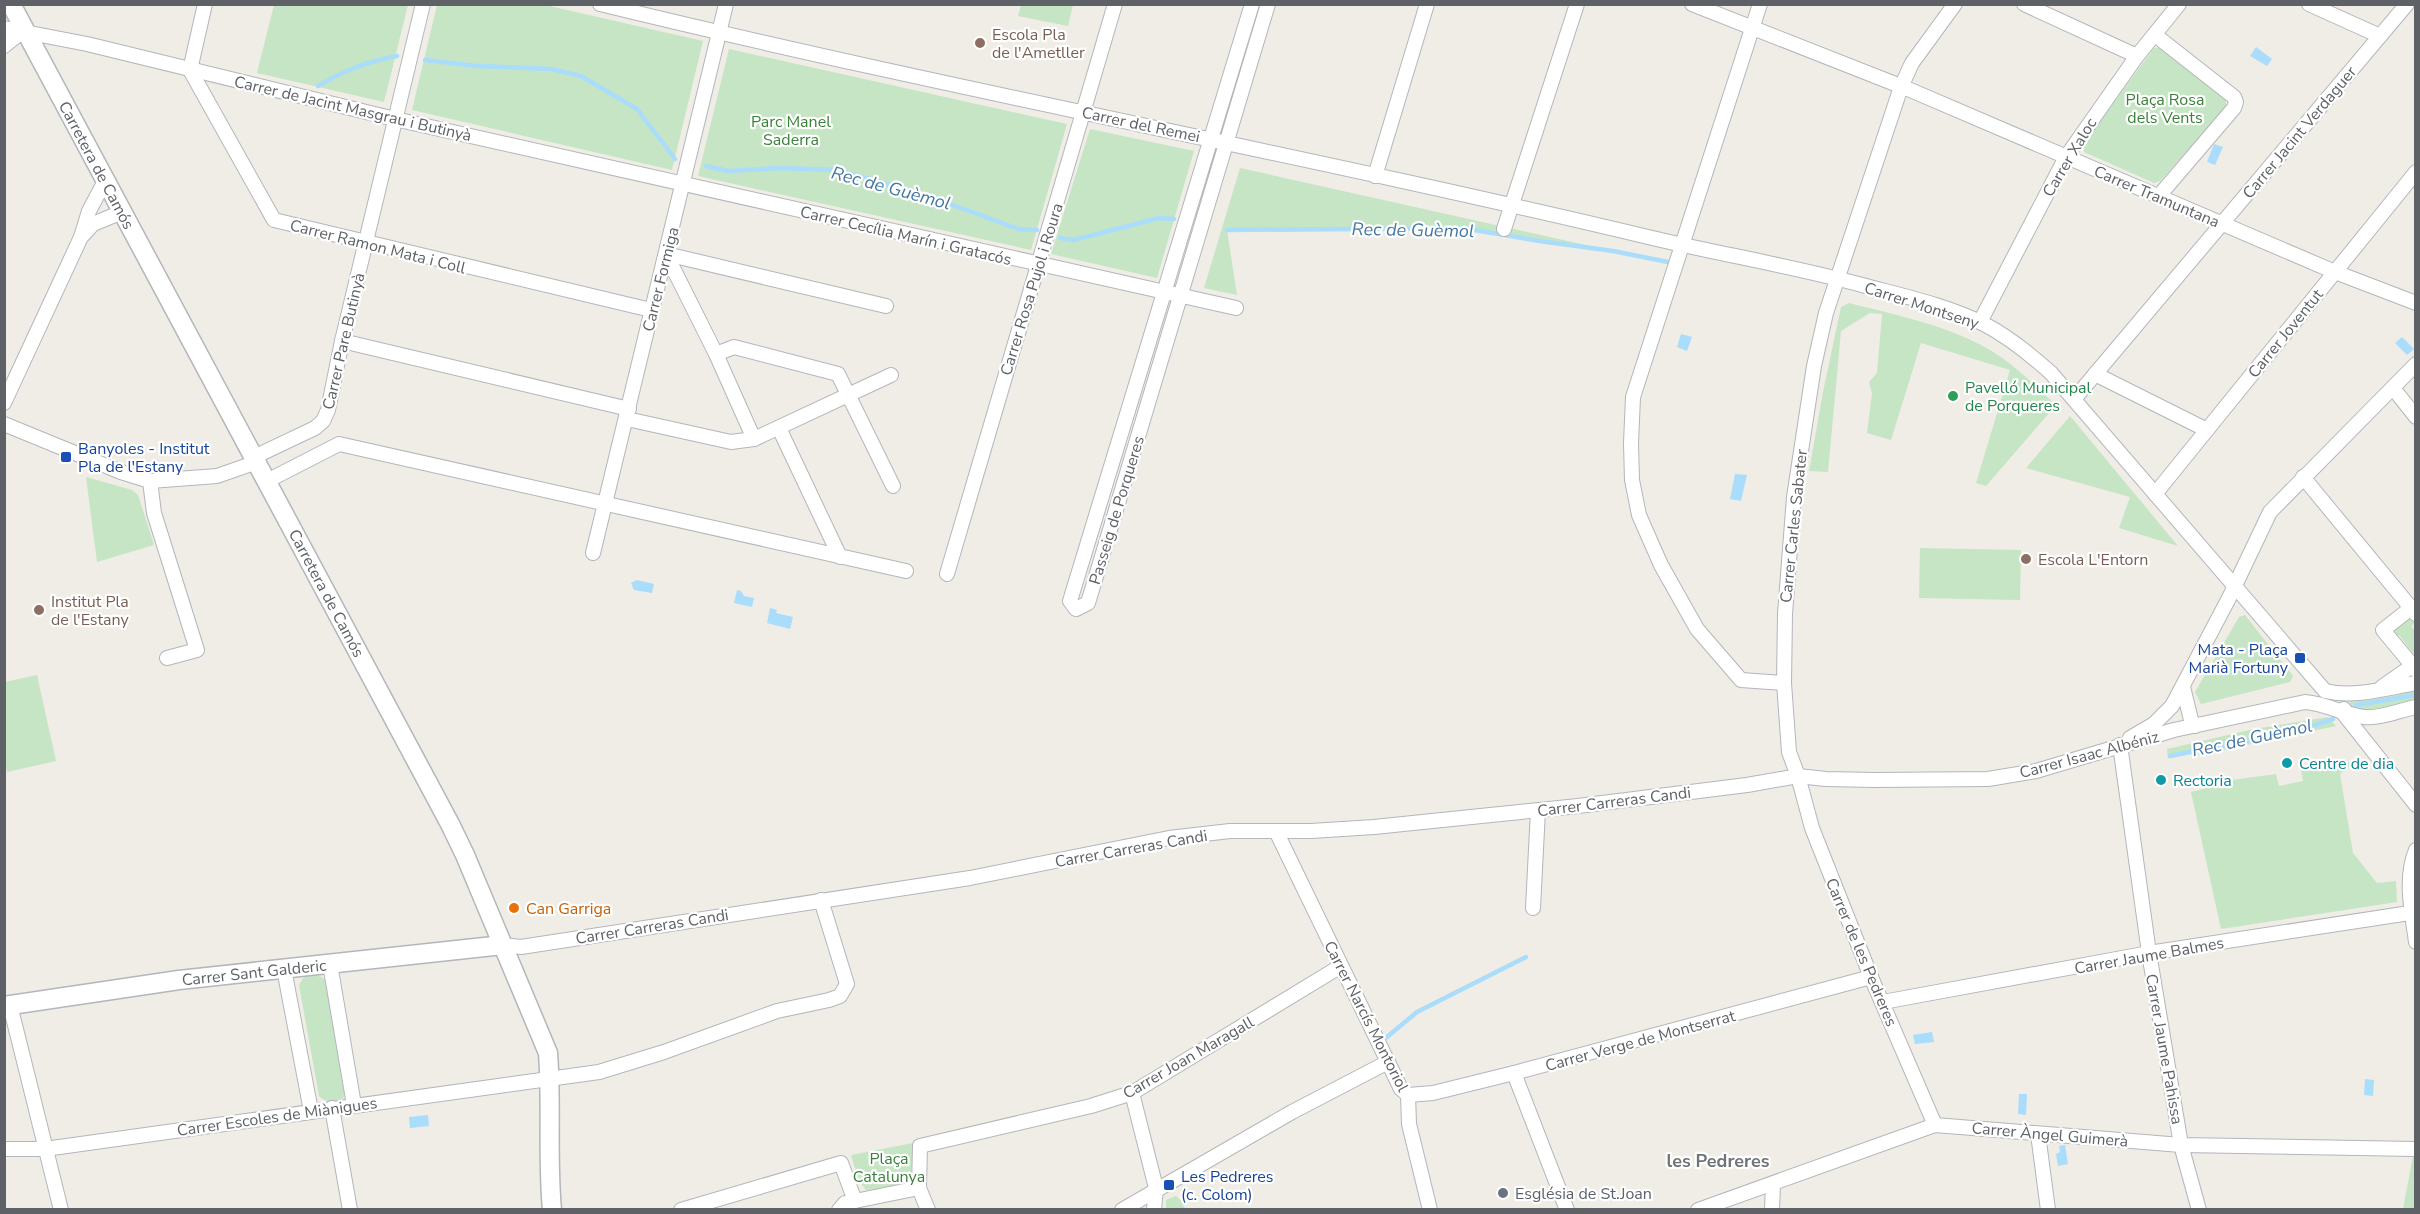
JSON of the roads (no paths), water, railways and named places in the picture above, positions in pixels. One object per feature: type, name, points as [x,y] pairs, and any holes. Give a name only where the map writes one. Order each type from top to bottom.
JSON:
[{"type":"street","name":"Carretera de Camós","points":[[11,4],[450,824],[504,945],[548,1053],[550,1079],[548,1170],[552,1209]]},
{"type":"street","points":[[190,70],[206,4]]},
{"type":"street","name":"Carrer Pare Butinyà","points":[[315,428],[323,421],[328,410],[342,341],[423,4]]},
{"type":"street","name":"Carrer del Remei","points":[[600,4],[719,33],[1513,204],[1681,245]]},
{"type":"street","name":"Carrer Formiga","points":[[593,553],[726,4]]},
{"type":"street","name":"Carrer Rosa Pujol i Roura","points":[[947,574],[1115,4]]},
{"type":"street","name":"Passeig de Porqueres","points":[[1252,4],[1070,601],[1077,609],[1088,603],[1268,4]]},
{"type":"street","points":[[1375,176],[1427,4]]},
{"type":"street","points":[[1504,229],[1577,4]]},
{"type":"street","name":"Carrer Tramuntana","points":[[1692,4],[1752,30],[1901,87],[2335,272],[2415,303]]},
{"type":"street","points":[[1760,4],[1633,397],[1632,480],[1639,515],[1665,574],[1696,629],[1741,680],[1784,683]]},
{"type":"street","name":"Carrer Carles Sabater","points":[[1798,776],[1789,752],[1784,683],[1785,615],[1798,460],[1824,324],[1901,87],[1912,63],[1955,4]]},
{"type":"street","points":[[2024,4],[2137,56]]},
{"type":"street","name":"Carrer Xaloc","points":[[1980,322],[2066,157],[2137,56],[2179,4]]},
{"type":"street","points":[[2309,4],[2380,36]]},
{"type":"street","name":"Carrer Jacint Verdaguer","points":[[2075,398],[2407,4]]},
{"type":"street","name":"Carrer de Jacint Masgrau i Butinyà","points":[[4,28],[24,30],[395,119],[683,184]]},
{"type":"street","points":[[4,46],[24,30]]},
{"type":"street","points":[[2155,35],[2234,97],[2236,102],[2234,108],[2158,197]]},
{"type":"street","name":"Carrer Ramon Mata i Coll","points":[[190,70],[274,220],[651,310]]},
{"type":"street","name":"Carrer Joventut","points":[[2155,494],[2415,172]]},
{"type":"street","points":[[4,403],[81,237],[89,211],[105,181]]},
{"type":"street","name":"Carrer Cecília Marín i Gratacós","points":[[683,184],[1165,294],[1236,308]]},
{"type":"street","points":[[81,237],[93,224],[122,212]]},
{"type":"street","name":"Carrer Montseny","points":[[1681,245],[1838,279],[1911,298],[1980,322],[2031,355],[2075,398],[2320,687],[2325,692],[2348,693]]},
{"type":"street","points":[[666,254],[886,306]]},
{"type":"street","points":[[666,254],[716,354],[754,439]]},
{"type":"street","points":[[342,341],[731,442],[754,439],[891,375]]},
{"type":"street","points":[[716,354],[734,346],[838,374],[893,486]]},
{"type":"street","points":[[2120,745],[2154,723],[2172,706],[2270,512],[2415,364]]},
{"type":"street","points":[[2096,374],[2207,430]]},
{"type":"street","points":[[2393,388],[2415,417]]},
{"type":"street","points":[[4,424],[150,482],[217,476],[255,460],[315,428],[327,451]]},
{"type":"street","points":[[779,428],[840,557]]},
{"type":"street","points":[[267,481],[339,444],[906,571]]},
{"type":"street","points":[[2303,477],[2413,611],[2383,630],[2414,668],[2378,690]]},
{"type":"street","points":[[150,482],[154,513],[197,650],[167,658]]},
{"type":"street","points":[[2305,702],[2310,675]]},
{"type":"street","points":[[2343,713],[2348,693],[2378,690],[2415,682]]},
{"type":"street","points":[[2183,687],[2195,726]]},
{"type":"street","name":"Carrer Isaac Albéniz","points":[[1798,776],[1865,780],[1988,779],[2036,771],[2120,745],[2305,702],[2322,703],[2343,713],[2367,718],[2415,707]]},
{"type":"street","name":"Carrer Isaac Albéniz","points":[[2343,713],[2415,805]]},
{"type":"street","name":"Carrer Jaume Pahissa","points":[[2120,745],[2149,953],[2181,1145],[2199,1209]]},
{"type":"street","name":"Carrer Carreras Candi","points":[[504,945],[520,946],[970,878],[1169,838],[1230,831],[1374,827],[1747,785],[1798,776]]},
{"type":"street","name":"Carrer de les Pedreres","points":[[1798,776],[1816,839],[1871,977],[1935,1125]]},
{"type":"street","points":[[1533,908],[1538,810]]},
{"type":"street","name":"Carrer Narcís Montoriol","points":[[1276,831],[1401,1089],[1407,1095],[1409,1124],[1430,1209]]},
{"type":"street","points":[[2415,850],[2409,886],[2414,913],[2415,942]]},
{"type":"street","name":"Carrer Escoles de Miànigues","points":[[4,1149],[45,1149],[599,1072],[664,1052],[777,1011],[840,996],[847,984],[821,900]]},
{"type":"street","name":"Carrer Jaume Balmes","points":[[1883,1002],[2149,953],[2414,913]]},
{"type":"street","name":"Carrer Sant Galderic","points":[[7,1006],[179,980],[504,945]]},
{"type":"street","points":[[330,964],[354,1105]]},
{"type":"street","name":"Carrer Joan Maragall","points":[[919,1188],[920,1146],[1091,1106],[1131,1093],[1341,966]]},
{"type":"street","points":[[284,969],[311,1111]]},
{"type":"street","name":"Carrer Verge de Montserrat","points":[[1407,1095],[1433,1094],[1871,977]]},
{"type":"street","points":[[7,1006],[62,1209]]},
{"type":"street","points":[[1122,1209],[1292,1112],[1388,1062]]},
{"type":"street","points":[[1514,1073],[1567,1209]]},
{"type":"street","points":[[1131,1093],[1156,1188],[1154,1209]]},
{"type":"street","points":[[332,1108],[350,1209]]},
{"type":"street","name":"Carrer Àngel Guimerà","points":[[1698,1209],[1935,1125],[2181,1145],[2415,1149]]},
{"type":"street","points":[[2038,1134],[2048,1209]]},
{"type":"street","points":[[681,1209],[841,1163],[855,1201]]},
{"type":"street","points":[[1772,1209],[1773,1184]]},
{"type":"street","points":[[839,1209],[845,1203],[919,1188],[928,1209]]},
{"type":"water","points":[[2256,47],[2272,59],[2267,66],[2250,56]]},
{"type":"water","points":[[2214,144],[2223,147],[2215,165],[2207,162]]},
{"type":"water","points":[[1681,334],[1692,337],[1687,351],[1677,347]]},
{"type":"water","points":[[2402,337],[2414,349],[2407,355],[2395,343]]},
{"type":"water","points":[[1735,474],[1747,475],[1741,501],[1730,499]]},
{"type":"water","points":[[637,580],[654,584],[652,593],[634,590],[631,583]]},
{"type":"water","points":[[737,590],[741,591],[744,596],[754,598],[752,607],[734,603]]},
{"type":"water","points":[[770,608],[777,610],[776,613],[793,617],[790,629],[767,623]]},
{"type":"water","points":[[1932,1032],[1934,1042],[1915,1044],[1913,1035]]},
{"type":"water","points":[[2365,1079],[2374,1080],[2373,1096],[2364,1095]]},
{"type":"water","points":[[2019,1094],[2027,1094],[2026,1115],[2018,1114]]},
{"type":"water","points":[[428,1115],[429,1126],[410,1128],[409,1117]]},
{"type":"water","points":[[2065,1145],[2068,1164],[2058,1166],[2056,1154],[2060,1152],[2059,1146]]},
{"type":"waterway","name":"Rec de Guèmol","points":[[318,86],[356,67],[397,56]]},
{"type":"waterway","name":"Rec de Guèmol","points":[[425,60],[477,66],[551,69],[581,76],[637,109],[675,159]]},
{"type":"waterway","name":"Rec de Guèmol","points":[[706,166],[728,171],[780,168],[838,170],[931,197],[1018,229],[1037,230]]},
{"type":"waterway","name":"Rec de Guèmol","points":[[1060,238],[1074,240],[1159,218],[1174,219]]},
{"type":"waterway","name":"Rec de Guèmol","points":[[1227,230],[1463,228],[1613,251],[1668,262]]},
{"type":"waterway","name":"Rec de Guèmol","points":[[2356,705],[2416,695]]},
{"type":"waterway","name":"Rec de Guèmol","points":[[2170,756],[2298,731],[2333,719]]},
{"type":"waterway","points":[[1387,1037],[1417,1012],[1526,957]]},
{"type":"place","name":"Escola Pla de l'Ametller","points":[[980,43]]},
{"type":"place","name":"Pavelló Municipal de Porqueres","points":[[1953,396]]},
{"type":"place","name":"Banyoles - Institut Pla de l'Estany","points":[[66,457]]},
{"type":"place","name":"Escola L'Entorn","points":[[2026,559]]},
{"type":"place","name":"Institut Pla de l'Estany","points":[[39,610]]},
{"type":"place","name":"Mata - Plaça Marià Fortuny","points":[[2300,658]]},
{"type":"place","name":"Centre de dia","points":[[2287,763]]},
{"type":"place","name":"Rectoria","points":[[2161,780]]},
{"type":"place","name":"Can Garriga","points":[[514,908]]},
{"type":"place","name":"Les Pedreres (c. Colom)","points":[[1169,1185]]},
{"type":"place","name":"Església de St.Joan","points":[[1503,1193]]},
{"type":"district","name":"les Pedreres","points":[[1718,1161]]},
{"type":"park label","name":"Plaça Rosa dels Vents","points":[[2165,108]]},
{"type":"park label","name":"Parc Manel Saderra","points":[[791,130]]},
{"type":"park label","name":"Plaça Catalunya","points":[[889,1167]]}]
